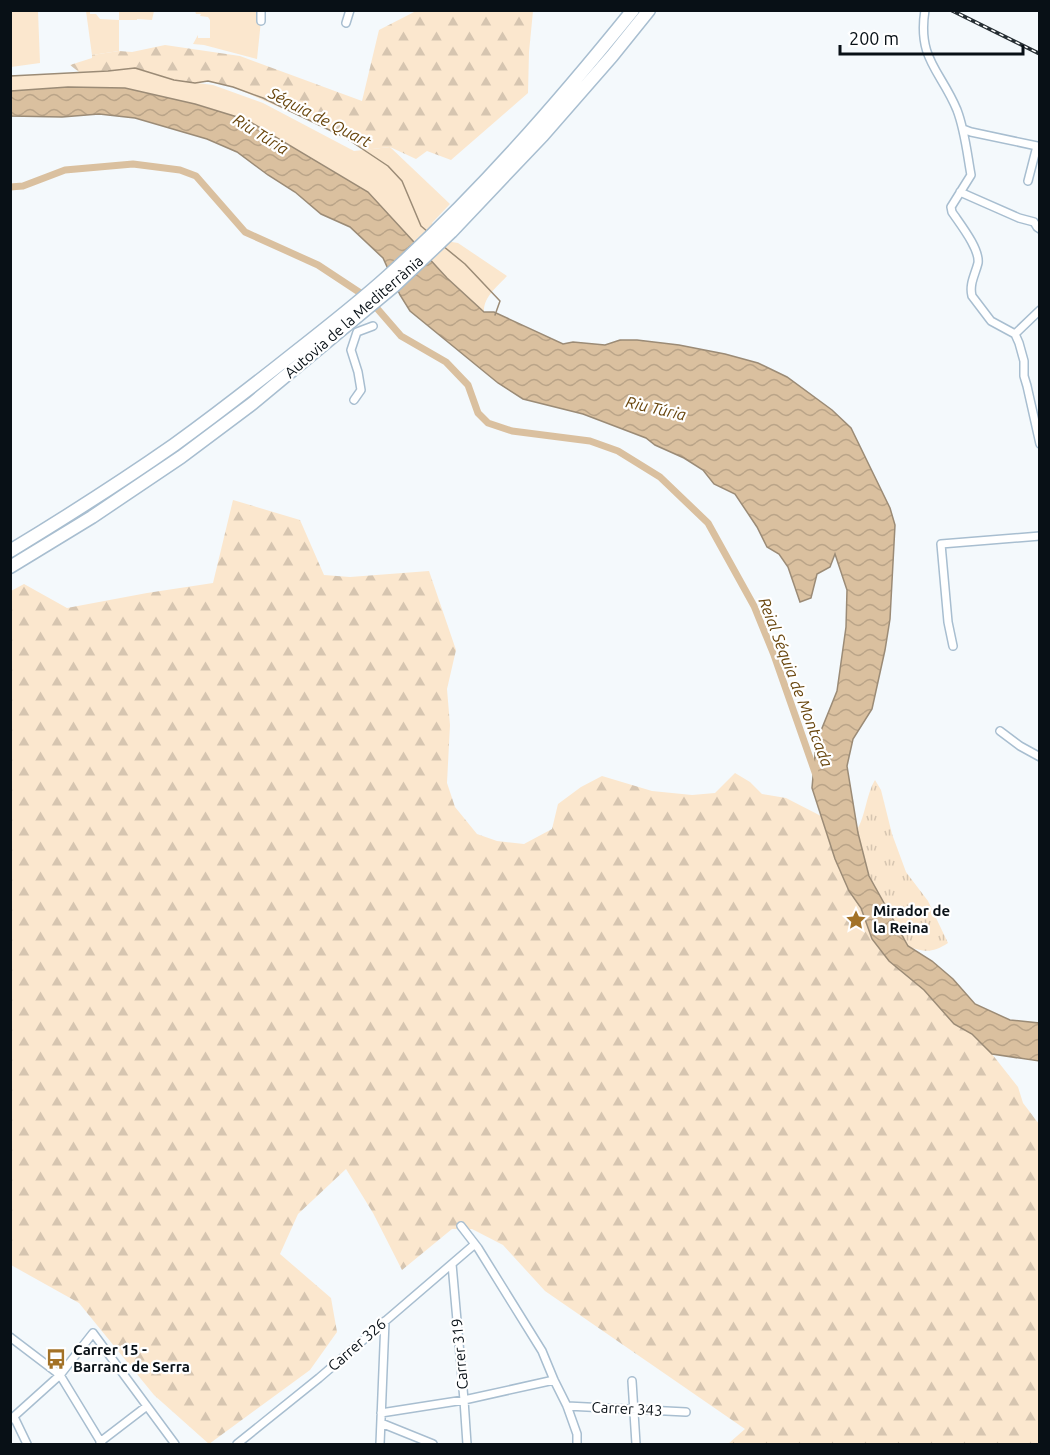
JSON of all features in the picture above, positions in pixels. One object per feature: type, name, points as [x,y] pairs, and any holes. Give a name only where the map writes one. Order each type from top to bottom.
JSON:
[{"type":"highway","name":"Autovia de la Mediterrània","points":[[492,180],[633,10]]},
{"type":"highway","name":"Autovia de la Mediterrània","points":[[10,567],[92,517],[181,457],[253,403],[558,117],[649,10]]},
{"type":"highway","name":"Autovia de la Mediterrània","points":[[10,551],[85,505],[174,445],[325,336]]},
{"type":"street","points":[[261,10],[261,21]]},
{"type":"street","points":[[346,23],[350,10]]},
{"type":"street","points":[[925,12],[923,30],[925,49],[935,71],[952,98],[963,129],[971,174],[951,207],[977,253],[978,263],[971,284],[972,296],[991,321],[1015,334],[1024,361],[1024,375],[1036,412],[1040,444]]},
{"type":"street","points":[[963,129],[1037,146],[1028,181]]},
{"type":"street","points":[[960,192],[1019,218],[1034,222],[1040,229]]},
{"type":"street","points":[[1015,334],[1040,310]]},
{"type":"street","points":[[354,400],[361,390],[351,350],[357,332],[373,326]]},
{"type":"street","points":[[953,646],[948,622],[941,544],[1040,537]]},
{"type":"street","points":[[1000,731],[1020,747],[1040,757]]},
{"type":"street","points":[[461,1226],[475,1244],[542,1351],[567,1406],[577,1434],[577,1444]]},
{"type":"street","name":"Carrer 326","points":[[237,1444],[319,1378],[475,1244]]},
{"type":"street","name":"Carrer 319","points":[[452,1264],[467,1444]]},
{"type":"street","points":[[380,1444],[386,1321]]},
{"type":"street","points":[[27,1444],[12,1419],[60,1375],[93,1333],[176,1444]]},
{"type":"street","points":[[10,1337],[60,1375],[101,1443],[147,1406]]},
{"type":"street","points":[[381,1413],[464,1400],[554,1380]]},
{"type":"street","points":[[632,1381],[636,1444]]},
{"type":"street","name":"Carrer 343","points":[[567,1406],[686,1412]]},
{"type":"street","points":[[381,1423],[433,1444]]},
{"type":"green space","points":[[10,11],[38,11],[40,63],[11,67]]},
{"type":"green space","points":[[86,11],[96,14],[100,19],[119,20],[119,51],[92,55]]},
{"type":"green space","points":[[119,11],[154,11],[152,20],[119,20]]},
{"type":"green space","points":[[195,11],[262,11],[257,59],[193,44],[198,35],[198,38],[210,38],[210,20],[208,17],[200,16],[201,14],[196,14]]},
{"type":"green space","points":[[416,11],[533,11],[528,93],[451,160],[427,151],[416,159],[390,147],[363,150],[346,138],[311,121],[233,87],[208,81],[195,83],[174,80],[135,68],[79,72],[70,65],[92,58],[92,55],[119,51],[132,52],[165,45],[240,56],[362,101],[379,30]]},
{"type":"green space","points":[[135,68],[174,80],[213,85],[263,103],[354,151],[390,147],[450,204],[432,223],[446,241],[458,243],[507,276],[488,297],[484,312],[447,278],[368,192],[247,120],[68,87],[11,91],[11,76]]},
{"type":"green space","points":[[233,500],[300,520],[324,575],[350,577],[429,571],[456,650],[447,689],[450,725],[447,783],[455,807],[477,834],[497,841],[524,844],[552,829],[558,804],[581,787],[602,776],[652,791],[692,795],[715,793],[735,773],[750,782],[762,794],[786,798],[821,816],[835,859],[849,891],[861,908],[872,939],[889,961],[924,990],[954,1024],[972,1034],[992,1054],[1018,1087],[1023,1103],[1039,1124],[1039,1444],[728,1444],[745,1429],[545,1291],[503,1245],[472,1229],[452,1229],[402,1270],[373,1213],[346,1169],[298,1214],[280,1254],[331,1298],[337,1332],[310,1370],[209,1444],[154,1395],[79,1303],[11,1265],[11,591],[24,584],[67,608],[213,583]]},
{"type":"green space","points":[[875,780],[881,790],[892,834],[906,872],[928,901],[948,943],[936,949],[921,950],[903,945],[876,901],[854,834],[861,822]]},
{"type":"water","name":"Riu Túria","points":[[68,87],[125,88],[195,104],[247,120],[368,192],[447,278],[484,312],[494,312],[563,344],[573,342],[605,345],[620,340],[637,340],[679,345],[758,363],[787,377],[832,410],[851,428],[890,508],[895,525],[890,619],[885,650],[872,709],[853,739],[847,766],[858,833],[869,876],[908,946],[932,961],[953,979],[975,1004],[1010,1020],[1039,1023],[1039,1061],[992,1054],[972,1034],[954,1024],[924,990],[889,961],[872,939],[861,908],[849,891],[835,859],[812,788],[816,743],[837,691],[846,627],[847,590],[835,554],[830,567],[817,574],[811,598],[800,602],[788,567],[779,554],[767,547],[735,494],[714,484],[703,470],[684,458],[655,445],[646,438],[583,414],[523,399],[498,383],[410,311],[383,258],[350,227],[321,214],[295,192],[237,152],[207,139],[135,118],[99,114],[62,117],[11,116],[11,91]]},
{"type":"waterway","name":"Séquia de Quart","points":[[10,76],[135,68],[174,80],[195,83],[208,81],[263,98],[346,138],[388,166],[402,181],[421,226],[428,232]]},
{"type":"waterway","name":"Reial Séquia de Montcada","points":[[10,187],[23,186],[65,170],[133,164],[180,170],[196,176],[245,232],[318,265],[368,298],[401,336],[446,362],[468,385],[478,413],[488,423],[512,431],[590,441],[618,451],[660,477],[708,523],[754,606],[774,655],[817,778]]},
{"type":"waterway","name":"Séquia de Quart","points":[[443,246],[465,264],[500,301],[495,315]]},
{"type":"railway","points":[[951,10],[1040,54]]},
{"type":"place","name":"Mirador de la Reina","points":[[856,920]]},
{"type":"place","name":"Carrer 15 - Barranc de Serra","points":[[56,1359]]}]
